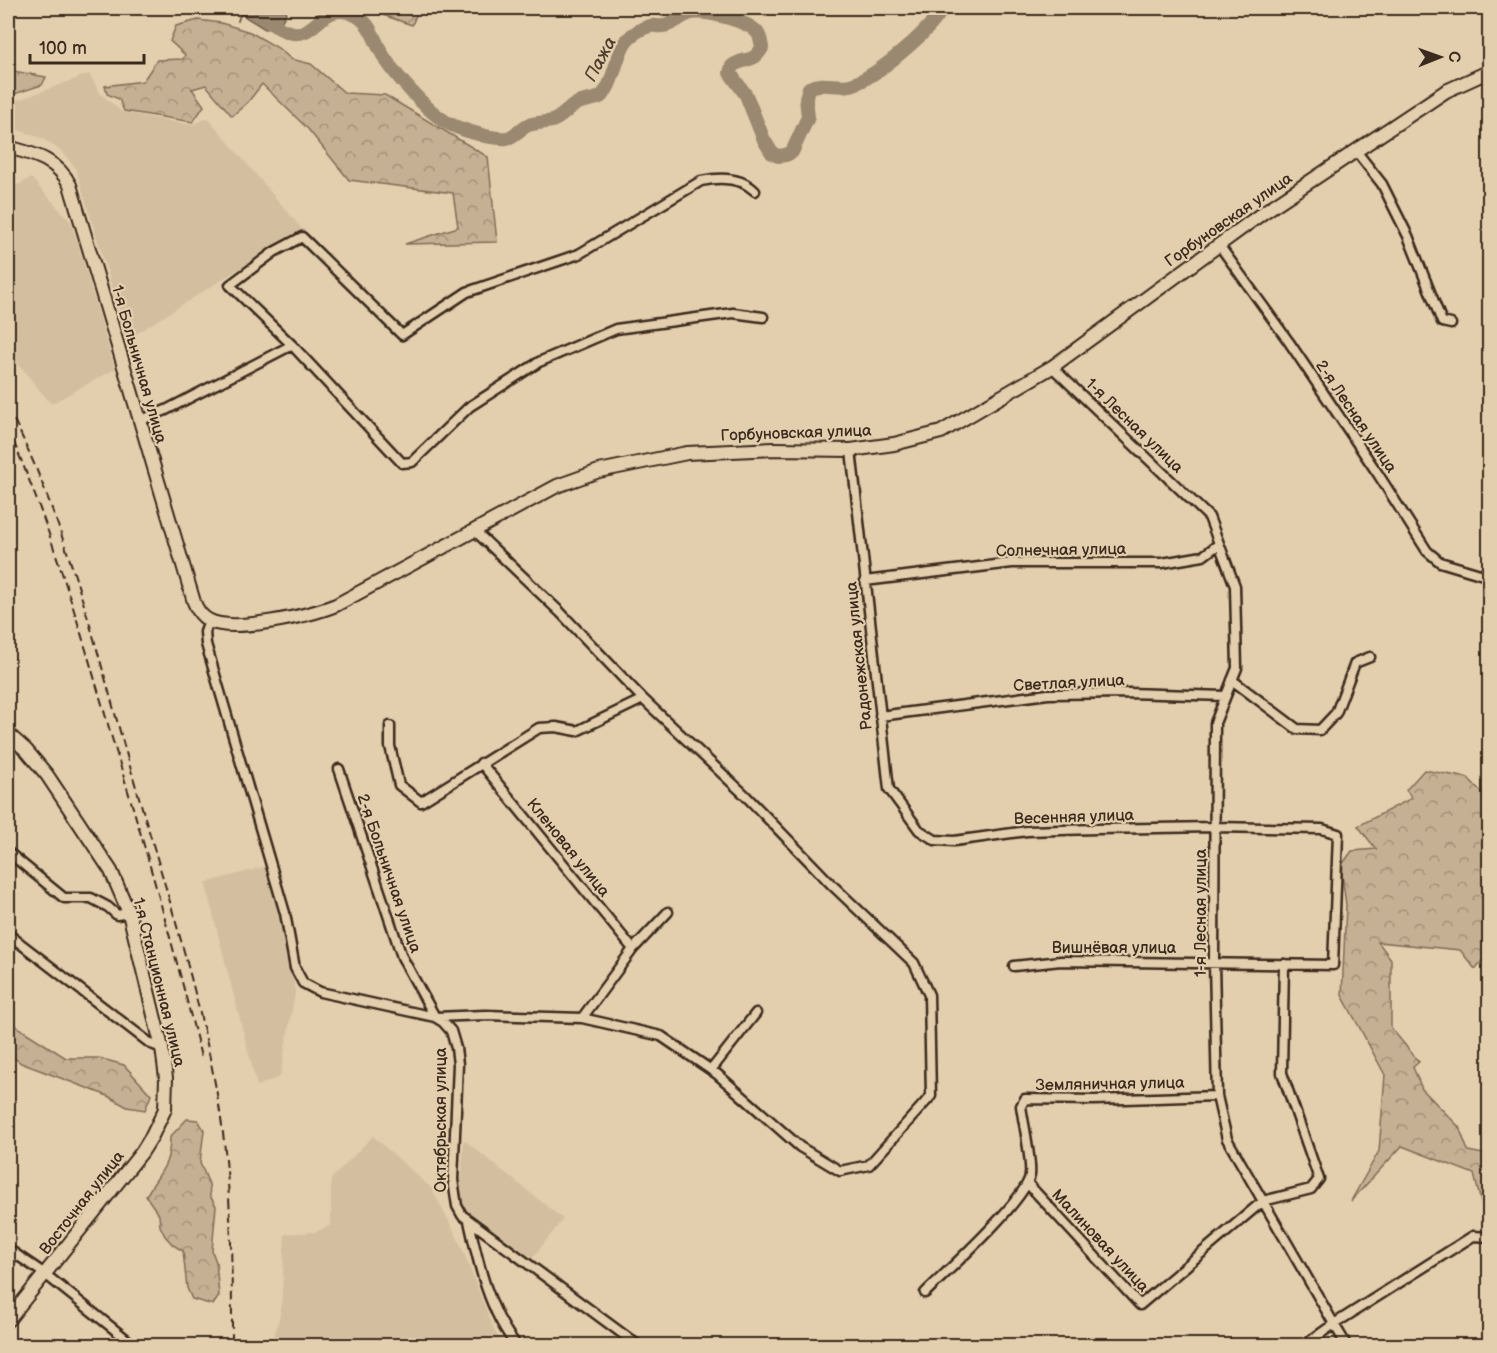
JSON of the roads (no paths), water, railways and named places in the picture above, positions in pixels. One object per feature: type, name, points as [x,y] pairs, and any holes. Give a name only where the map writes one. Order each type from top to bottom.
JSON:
[{"type":"main road","name":"Горбуновская улица","points":[[209,621],[225,624],[257,623],[293,618],[320,611],[350,598],[557,486],[599,471],[687,453],[774,449],[851,450],[894,444],[941,432],[1052,367],[1264,212],[1446,91],[1490,71]]},
{"type":"main road","name":"1-я Больничная улица","points":[[8,147],[50,161],[64,174],[70,184],[194,602],[199,613],[209,621]]},
{"type":"main road","name":"1-я Станционная улица","points":[[8,734],[37,761],[111,871],[129,913],[162,1048],[167,1096]]},
{"type":"main road","name":"Восточная улица","points":[[8,1320],[142,1152],[159,1122],[167,1096]]},
{"type":"street","points":[[1356,151],[1382,184],[1408,236],[1442,322],[1451,324]]},
{"type":"street","points":[[755,191],[749,186],[721,177],[701,181],[579,254],[467,292],[402,335],[302,237],[274,252],[230,285],[292,345],[402,462],[412,462],[469,407],[539,362],[616,329],[732,313],[763,317]]},
{"type":"street","name":"2-я Лесная улица","points":[[1219,245],[1302,361],[1427,551],[1440,562],[1490,577]]},
{"type":"street","points":[[139,421],[166,410],[292,345]]},
{"type":"street","name":"1-я Лесная улица","points":[[1052,367],[1209,518],[1235,586],[1237,668],[1215,723],[1214,963],[1217,1096],[1227,1139],[1347,1346]]},
{"type":"street","name":"Радонежская улица","points":[[851,450],[889,789],[919,830],[935,840]]},
{"type":"street","points":[[209,621],[205,632],[206,644],[285,913],[295,968],[307,986],[320,993],[435,1017],[485,1015],[582,1018],[661,1036],[711,1070],[800,1147],[840,1171],[869,1165],[931,1096],[929,995],[914,963],[831,884],[745,795],[643,699],[560,612],[475,531]]},
{"type":"street","name":"Солнечная улица","points":[[865,581],[1012,563],[1162,563],[1203,556],[1219,544]]},
{"type":"street","points":[[1232,680],[1298,729],[1320,730],[1336,713],[1355,663],[1370,657]]},
{"type":"street","name":"Светлая улица","points":[[880,716],[1047,694],[1128,693],[1225,696]]},
{"type":"street","points":[[390,726],[390,746],[399,785],[421,802],[539,728],[556,727],[577,731],[643,699]]},
{"type":"street","name":"Кленовая улица","points":[[481,763],[633,949]]},
{"type":"street","name":"2-я Больничная улица","points":[[339,769],[402,957],[435,1017]]},
{"type":"street","name":"Весенняя улица","points":[[935,840],[954,841],[1027,831],[1215,827],[1322,829],[1338,834],[1333,964],[1284,964]]},
{"type":"street","points":[[8,852],[64,898],[91,898],[117,915],[129,913]]},
{"type":"street","points":[[582,1018],[633,949],[668,912]]},
{"type":"street","points":[[8,934],[151,1044],[162,1048]]},
{"type":"street","name":"Вишнёвая улица","points":[[1014,966],[1061,961],[1284,964]]},
{"type":"street","points":[[1263,1201],[1311,1189],[1318,1179],[1282,1073],[1284,964]]},
{"type":"street","points":[[711,1070],[756,1013]]},
{"type":"street","name":"Октябрьская улица","points":[[435,1017],[451,1031],[456,1048],[458,1064],[453,1180],[457,1206],[462,1215],[639,1346]]},
{"type":"street","name":"Земляничная улица","points":[[1028,1184],[1031,1173],[1021,1106],[1025,1099],[1094,1100],[1217,1096]]},
{"type":"street","points":[[926,1293],[1013,1204],[1028,1184]]},
{"type":"street","name":"Малиновая улица","points":[[1028,1184],[1140,1305],[1263,1201]]},
{"type":"street","points":[[469,1221],[483,1274],[501,1321],[517,1346]]},
{"type":"street","points":[[1303,1346],[1473,1236],[1490,1237]]},
{"type":"street","points":[[8,1249],[45,1274],[135,1346]]},
{"type":"waterway","name":"Пажа","points":[[251,8],[279,28],[298,33],[313,27],[333,12],[342,11],[359,17],[372,32],[389,65],[438,117],[455,127],[501,138],[510,137],[529,125],[556,120],[578,103],[600,97],[612,79],[623,46],[634,33],[650,26],[667,25],[692,13],[726,17],[751,27],[760,37],[762,48],[759,53],[732,66],[730,73],[746,95],[764,140],[772,153],[778,156],[792,152],[808,117],[806,98],[809,88],[819,85],[850,85],[873,74],[916,40],[942,8]]},
{"type":"waterway","points":[[238,21],[240,15]]},
{"type":"railway","points":[[8,408],[45,490],[75,575],[178,929],[202,1020],[220,1112],[227,1170],[232,1346]]},
{"type":"railway","points":[[8,429],[52,543],[77,620],[159,897],[201,1057]]}]
